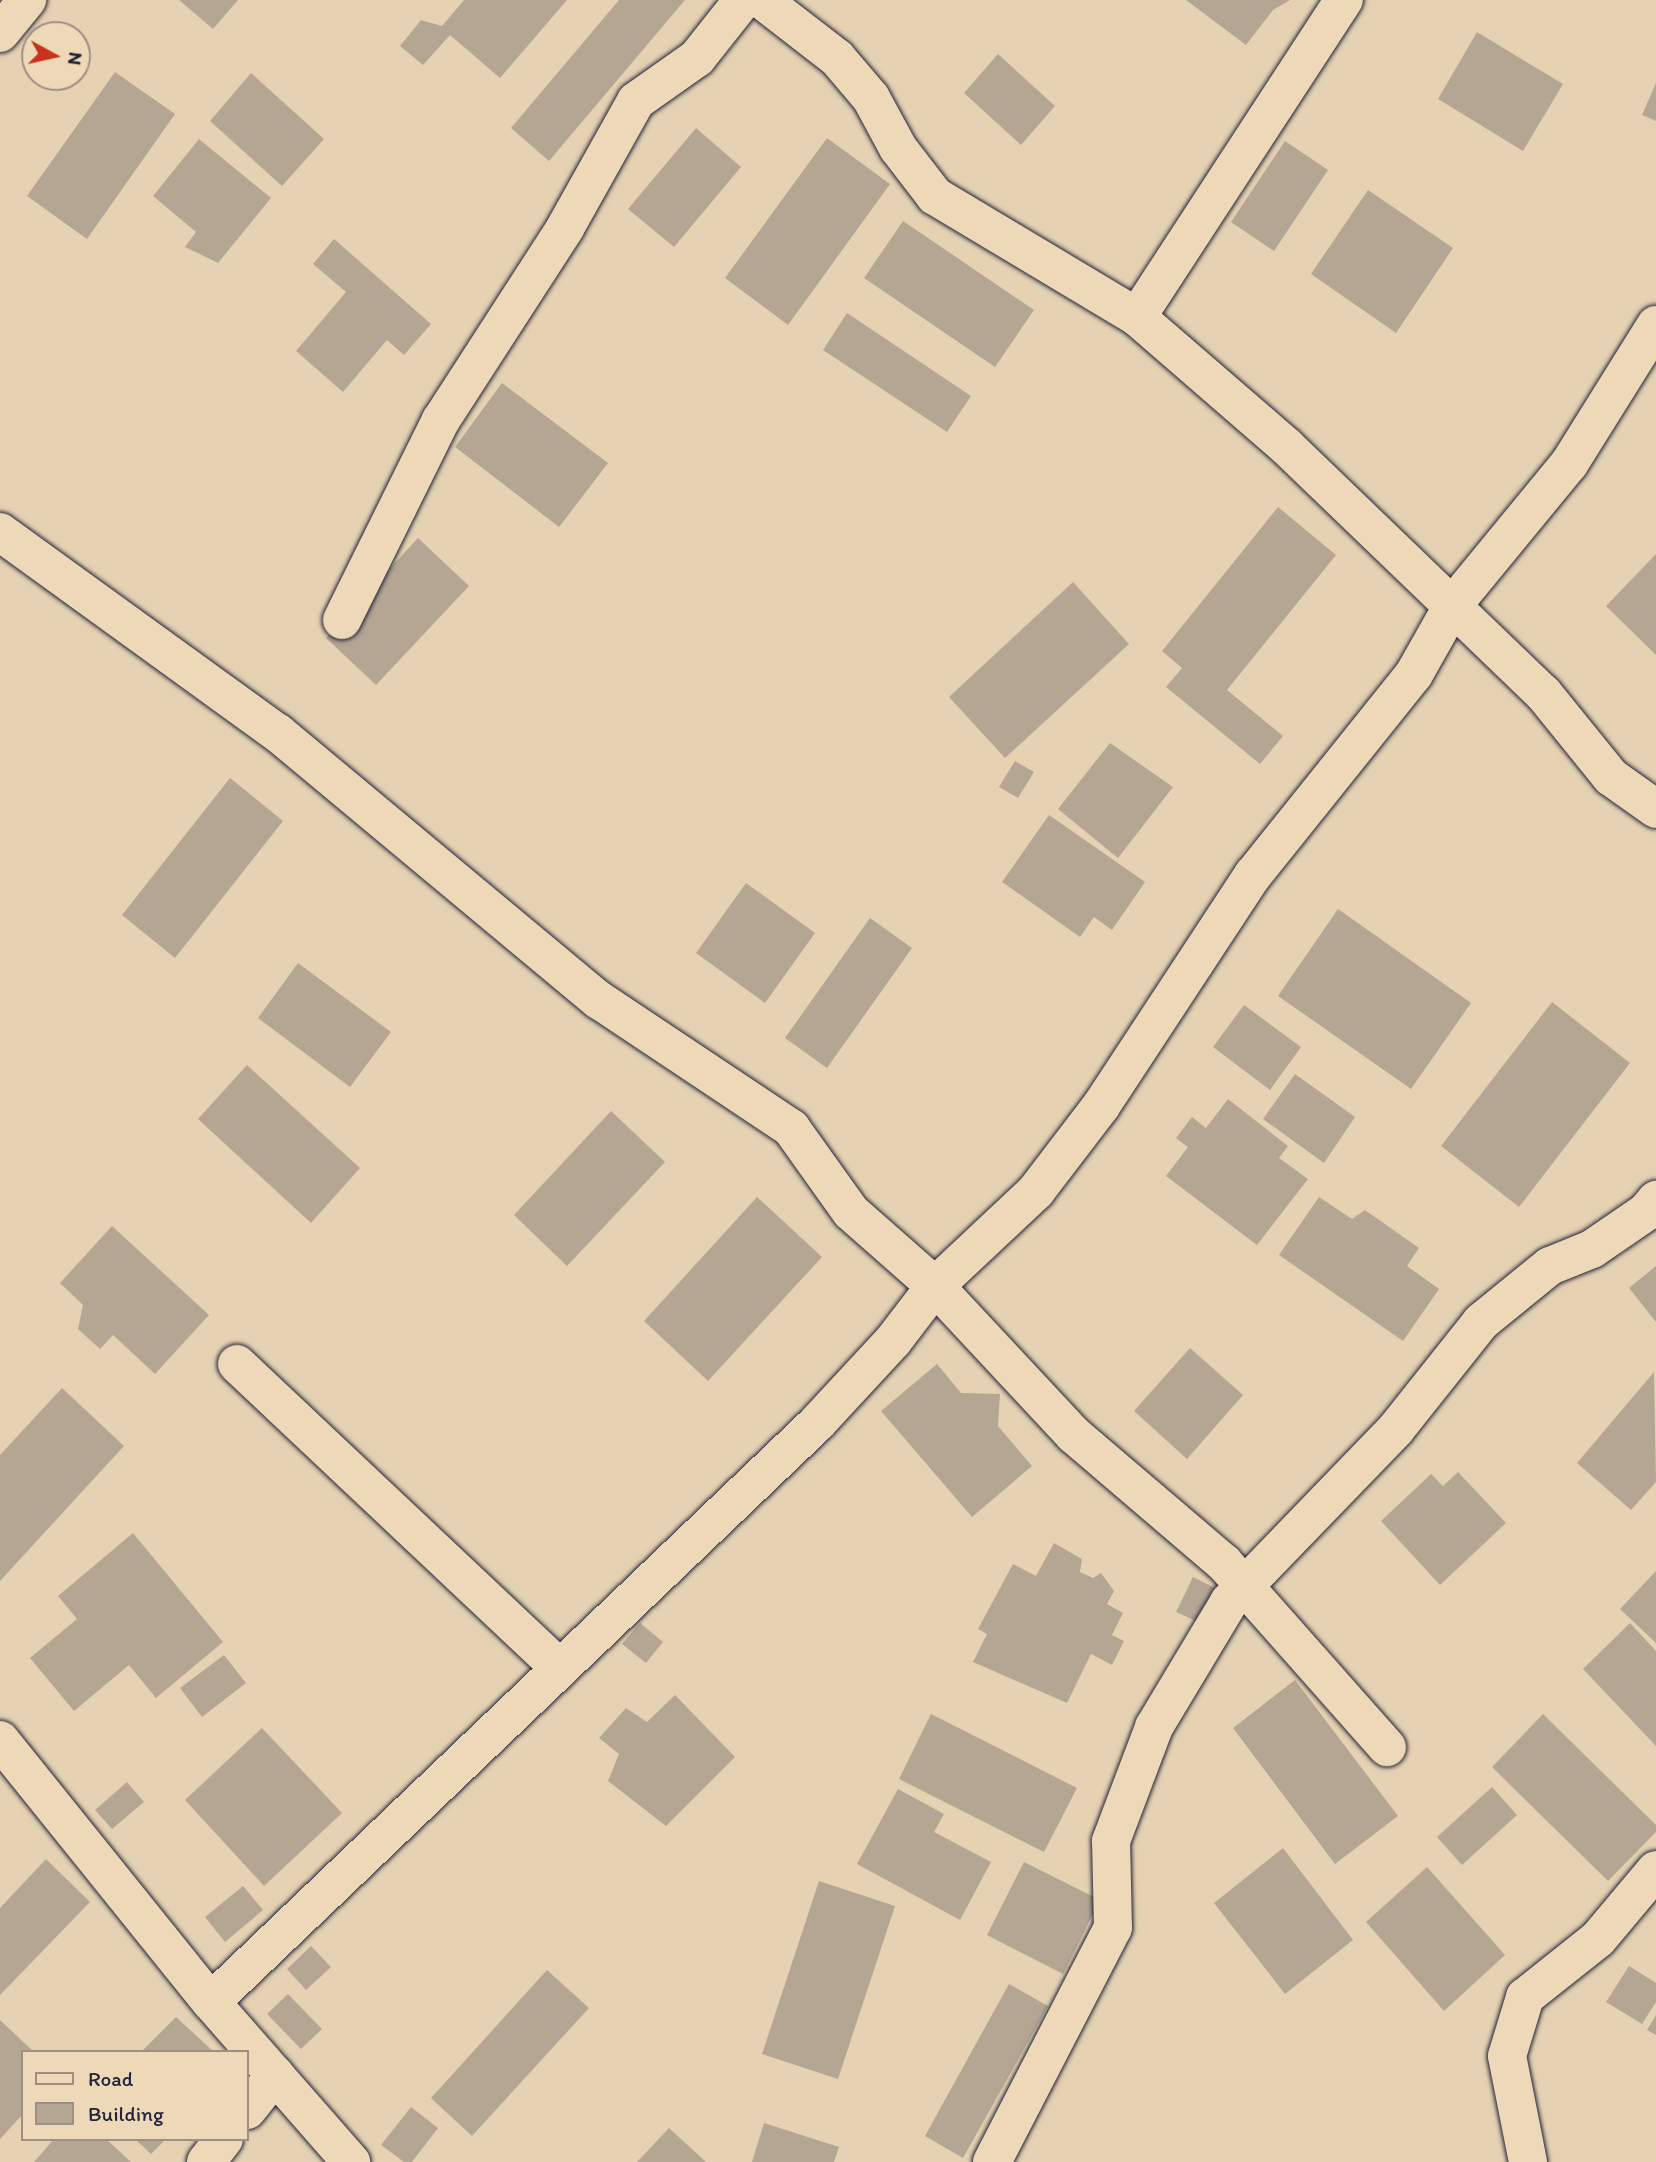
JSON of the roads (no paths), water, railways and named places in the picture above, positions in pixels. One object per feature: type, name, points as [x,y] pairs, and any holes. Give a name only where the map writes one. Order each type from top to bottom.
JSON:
[{"type":"street","points":[[0,33],[27,0]]},
{"type":"street","points":[[342,620],[441,420],[565,228],[636,101],[696,58],[743,0]]},
{"type":"street","points":[[762,0],[837,58],[871,98],[898,148],[935,196],[1137,317],[1287,447],[1543,693],[1611,777],[1656,810]]},
{"type":"street","points":[[1137,317],[1344,0]]},
{"type":"street","points":[[211,2001],[817,1423],[893,1341],[935,1286],[1036,1191],[1101,1106],[1253,875],[1414,674],[1453,605],[1569,464],[1656,324]]},
{"type":"street","points":[[0,532],[278,733],[599,1000],[791,1128],[851,1212],[935,1286],[1074,1435],[1224,1563],[1242,1588],[1387,1747]]},
{"type":"street","points":[[992,2162],[1113,1928],[1111,1842],[1154,1727],[1229,1602],[1396,1429],[1481,1322],[1550,1266],[1592,1249],[1646,1212],[1656,1199]]},
{"type":"street","points":[[237,1364],[560,1668]]},
{"type":"street","points":[[0,1740],[211,2001],[352,2162]]},
{"type":"street","points":[[1528,2162],[1507,2056],[1525,1997],[1598,1939],[1656,1870]]},
{"type":"street","points":[[248,2109],[275,2075]]},
{"type":"street","points":[[206,2162],[222,2141]]}]
